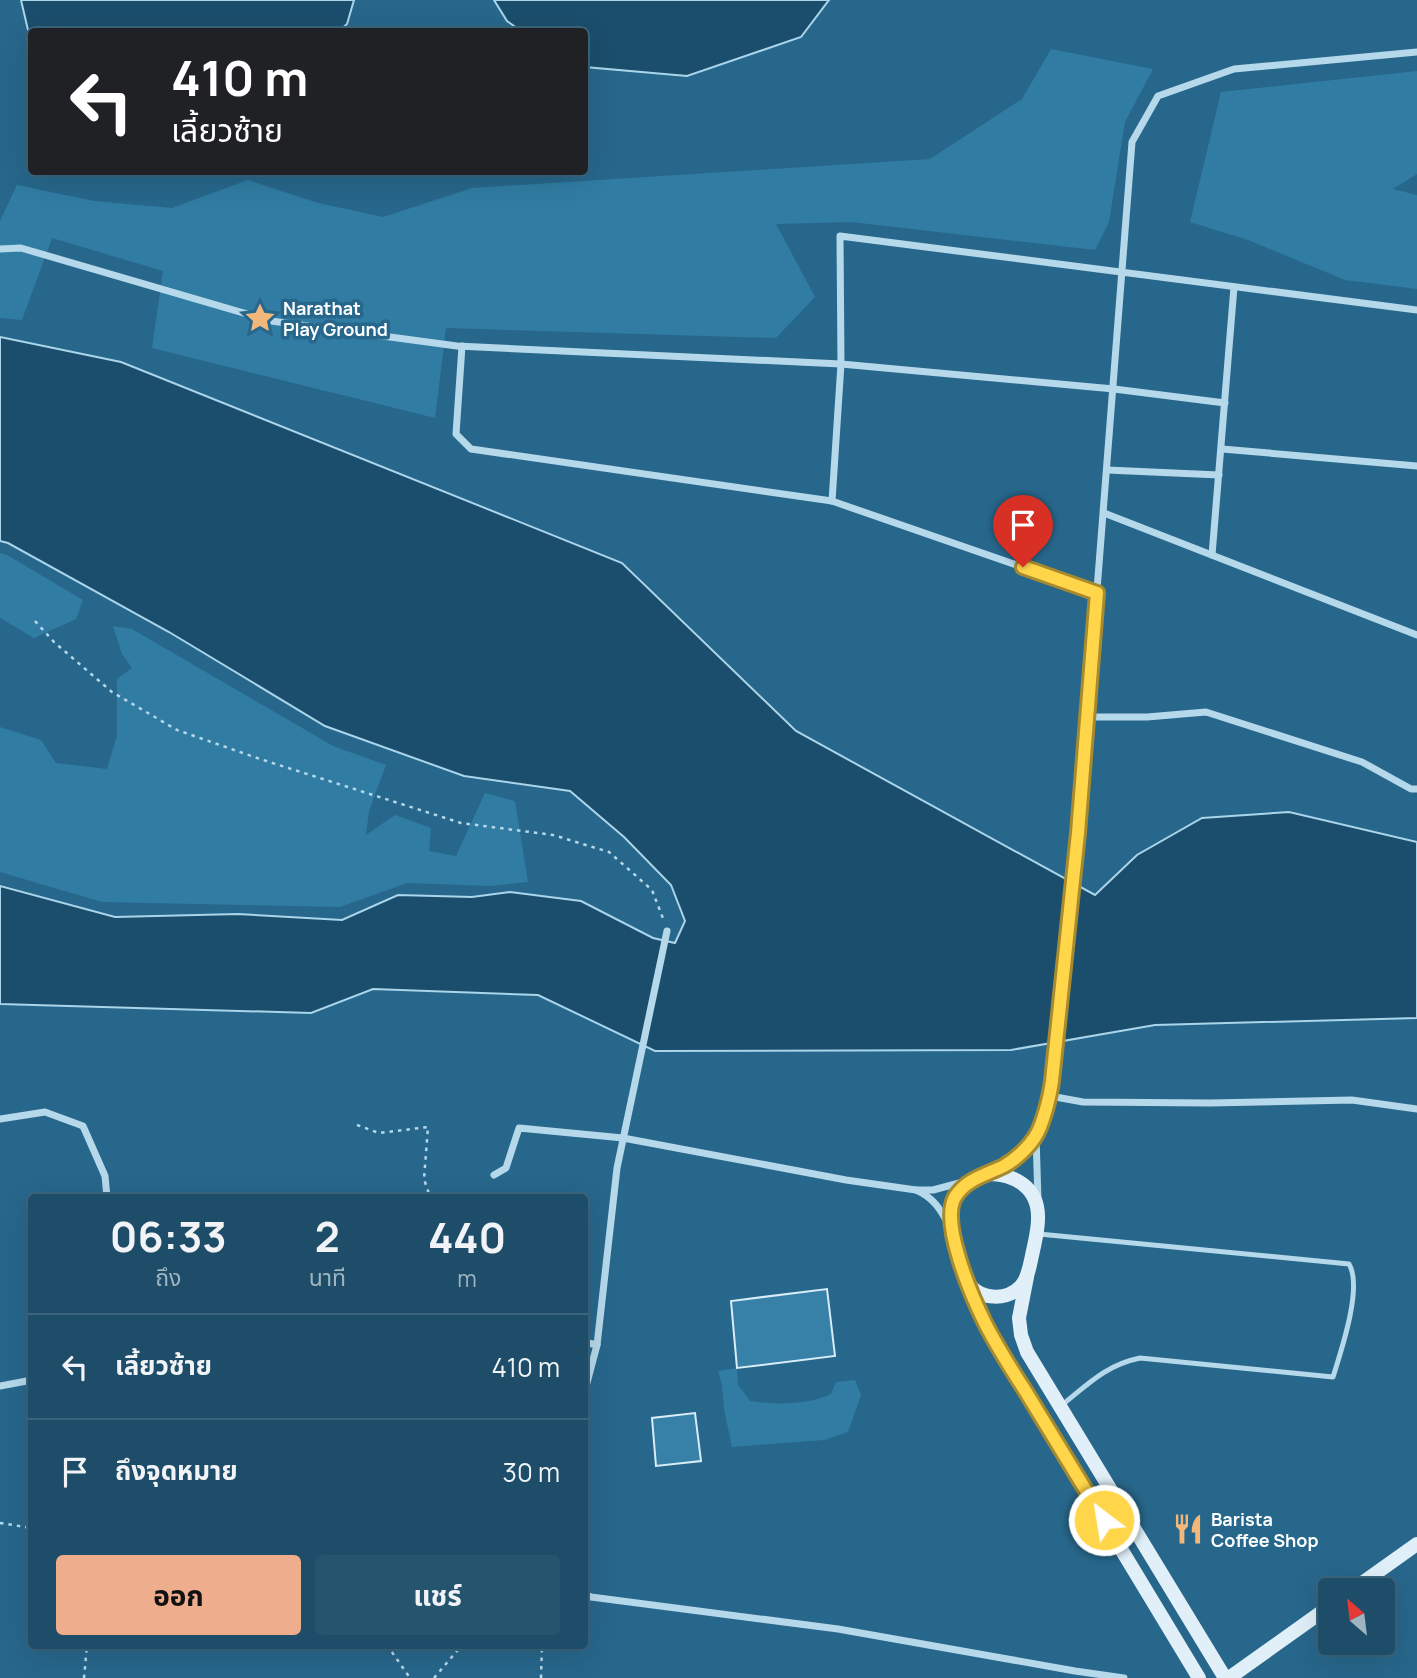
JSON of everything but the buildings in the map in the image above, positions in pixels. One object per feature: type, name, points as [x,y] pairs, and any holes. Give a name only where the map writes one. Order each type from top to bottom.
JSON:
[{"type":"street","points":[[1318,1614],[1227,1678],[1027,1352],[1019,1318],[1038,1222],[1036,1136],[1050,1096],[1078,833],[1132,142],[1158,96],[1234,69],[1417,52]]},
{"type":"street","points":[[832,501],[841,364],[839,236],[1417,310]]},
{"type":"street","points":[[0,249],[21,247],[271,321],[462,346],[841,364],[1225,402]]},
{"type":"street","points":[[1212,555],[1234,287]]},
{"type":"street","points":[[462,346],[456,434],[471,449],[832,501],[1097,593]]},
{"type":"street","points":[[1222,449],[1417,466]]},
{"type":"street","points":[[1107,470],[1219,475]]},
{"type":"street","points":[[1104,513],[1417,635]]},
{"type":"street","points":[[1087,717],[1147,717],[1206,712],[1362,762],[1411,789],[1417,789]]},
{"type":"street","points":[[588,1379],[597,1345],[617,1168],[667,931]]},
{"type":"street","points":[[1050,1096],[1083,1102],[1352,1100],[1417,1109]]},
{"type":"street","points":[[0,1119],[45,1112],[83,1126],[105,1176],[107,1194]]},
{"type":"street","points":[[494,1175],[506,1168],[519,1128],[623,1138],[846,1180],[916,1190],[940,1188],[978,1177],[1007,1164],[1036,1136]]},
{"type":"street","points":[[951,1229],[953,1200],[961,1189],[978,1177],[999,1174],[1012,1177],[1033,1195],[1038,1208]]},
{"type":"street","points":[[916,1190],[925,1194],[942,1212],[951,1229],[965,1277],[985,1324],[1199,1678]]},
{"type":"street","points":[[965,1277],[971,1287],[989,1297],[1011,1294],[1021,1287],[1027,1277]]},
{"type":"street","points":[[588,1343],[597,1345]]},
{"type":"street","points":[[0,1386],[28,1381]]},
{"type":"street","points":[[1369,1578],[1417,1544]]},
{"type":"street","points":[[588,1596],[838,1629],[1124,1678]]},
{"type":"lane","points":[[1036,1234],[1349,1264],[1352,1267],[1354,1282],[1347,1330],[1333,1377],[1140,1358],[1109,1368],[1060,1407]]},
{"type":"path","points":[[35,621],[54,642],[112,692],[177,730],[461,823],[553,835],[609,852],[652,890],[667,931]]},
{"type":"path","points":[[357,1125],[379,1133],[428,1127],[424,1179],[429,1194]]},
{"type":"path","points":[[0,1523],[28,1527]]},
{"type":"path","points":[[84,1678],[87,1649]]},
{"type":"path","points":[[390,1649],[410,1678]]},
{"type":"path","points":[[434,1678],[459,1649]]},
{"type":"path","points":[[541,1678],[542,1649]]},
{"type":"shaded area","points":[[21,0],[354,0],[347,24],[342,28],[28,30]]},
{"type":"shaded area","points":[[494,0],[829,0],[801,37],[687,76],[588,67],[588,28],[517,28],[507,21]]},
{"type":"shaded area","points":[[1051,49],[1153,69],[1125,122],[1109,222],[1095,250],[851,222],[776,224],[815,297],[776,338],[446,328],[435,418],[152,348],[163,271],[52,238],[22,320],[0,318],[0,221],[17,185],[94,201],[172,208],[248,180],[318,203],[383,217],[472,188],[930,159],[1022,99]]},
{"type":"shaded area","points":[[1417,71],[1417,174],[1393,189],[1417,195],[1417,289],[1345,280],[1248,240],[1190,222],[1221,92]]},
{"type":"shaded area","points":[[0,337],[121,362],[622,563],[796,731],[1095,895],[1137,855],[1202,818],[1289,812],[1417,842],[1417,1018],[1155,1025],[1011,1050],[655,1051],[538,995],[373,989],[311,1013],[0,1004],[0,886],[115,917],[238,914],[342,920],[398,895],[472,897],[510,892],[581,901],[653,938],[675,943],[685,921],[671,885],[624,837],[570,791],[464,776],[325,726],[169,632],[0,541]]},
{"type":"shaded area","points":[[0,553],[83,600],[76,619],[34,638],[0,618]]},
{"type":"shaded area","points":[[113,626],[132,629],[333,746],[386,765],[369,811],[366,835],[395,815],[431,828],[429,851],[456,856],[485,793],[515,801],[528,882],[490,886],[407,883],[340,907],[102,902],[0,872],[0,727],[41,740],[56,763],[107,769],[117,736],[117,679],[132,668],[122,654]]},
{"type":"shaded area","points":[[737,1368],[738,1385],[750,1401],[759,1402],[791,1403],[822,1398],[831,1394],[836,1382],[855,1380],[861,1395],[848,1432],[824,1440],[732,1447],[718,1371]]},
{"type":"place","name":"Narathat Play Ground","points":[[260,318]]},
{"type":"place","name":"Barista Coffee Shop","points":[[1188,1529]]},
{"type":"route","points":[[1023,567],[1097,593],[1078,833],[1052,1081],[1050,1096],[1036,1136],[1007,1164],[972,1180],[961,1189],[953,1200],[951,1229],[965,1277],[985,1324],[1104,1520]]}]
